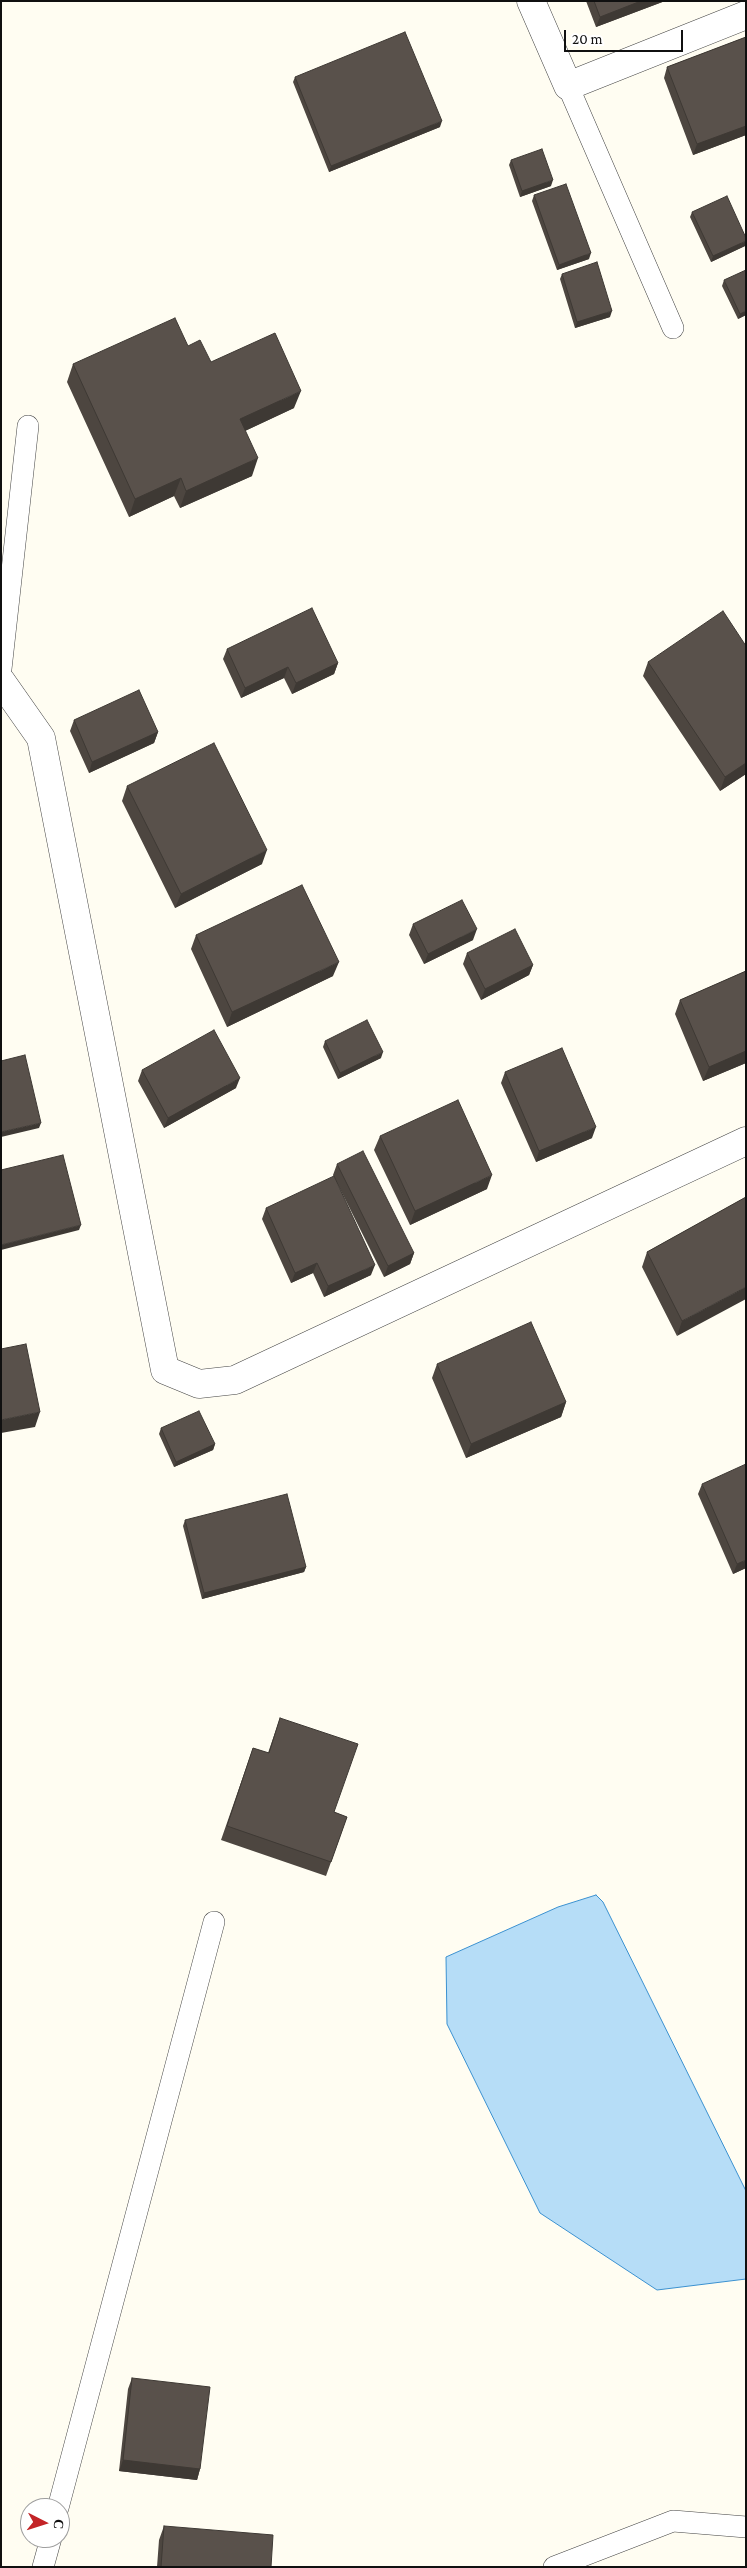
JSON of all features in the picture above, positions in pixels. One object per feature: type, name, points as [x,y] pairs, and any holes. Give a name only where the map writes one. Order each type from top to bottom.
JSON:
[{"type":"street","points":[[530,1],[568,86],[746,15]]},
{"type":"street","points":[[1,681],[41,738],[165,1370],[198,1384],[235,1380],[746,1141]]},
{"type":"lane","points":[[568,86],[673,328]]},
{"type":"lane","points":[[1,669],[28,426]]},
{"type":"lane","points":[[61,2498],[214,1922]]},
{"type":"lane","points":[[554,2567],[673,2522],[746,2527]]},
{"type":"lane","points":[[43,2567],[48,2548]]},
{"type":"water","points":[[596,1895],[603,1902],[746,2191],[746,2279],[657,2290],[540,2213],[447,2024],[446,1957],[558,1907]]},
{"type":"building","points":[[594,1],[641,1],[600,17]]},
{"type":"building","points":[[405,32],[442,121],[331,166],[295,77]]},
{"type":"building","points":[[746,37],[746,126],[697,144],[667,67]]},
{"type":"building","points":[[542,149],[553,180],[522,191],[511,160]]},
{"type":"building","points":[[566,184],[591,253],[559,265],[534,195]]},
{"type":"building","points":[[727,196],[746,241],[713,256],[692,212]]},
{"type":"building","points":[[597,262],[612,311],[577,322],[562,274]]},
{"type":"building","points":[[746,270],[746,311],[740,314],[724,280]]},
{"type":"building","points":[[175,318],[188,346],[200,340],[211,362],[275,333],[301,391],[240,419],[258,458],[186,491],[181,478],[135,499],[73,364]]},
{"type":"building","points":[[312,608],[338,663],[296,683],[288,667],[245,688],[227,649]]},
{"type":"building","points":[[723,611],[746,646],[746,763],[725,777],[648,662]]},
{"type":"building","points":[[139,690],[158,732],[92,762],[74,720]]},
{"type":"building","points":[[214,743],[267,850],[181,894],[127,786]]},
{"type":"building","points":[[302,885],[339,962],[232,1012],[196,935]]},
{"type":"building","points":[[462,900],[477,929],[428,954],[413,924]]},
{"type":"building","points":[[515,929],[533,965],[485,989],[467,953]]},
{"type":"building","points":[[746,971],[746,1051],[709,1067],[680,1000]]},
{"type":"building","points":[[367,1020],[383,1052],[340,1073],[325,1041]]},
{"type":"building","points":[[214,1030],[240,1078],[168,1118],[142,1070]]},
{"type":"building","points":[[562,1048],[596,1127],[539,1151],[505,1072]]},
{"type":"building","points":[[25,1055],[41,1123],[1,1132],[1,1061]]},
{"type":"building","points":[[458,1100],[492,1175],[415,1211],[380,1136]]},
{"type":"building","points":[[363,1151],[414,1253],[388,1266],[337,1164]]},
{"type":"building","points":[[63,1155],[81,1225],[1,1245],[1,1170]]},
{"type":"building","points":[[334,1176],[375,1265],[328,1286],[317,1263],[295,1273],[266,1208]]},
{"type":"building","points":[[746,1197],[746,1287],[682,1321],[647,1252]]},
{"type":"building","points":[[531,1322],[566,1402],[471,1444],[437,1364]]},
{"type":"building","points":[[26,1344],[40,1412],[1,1420],[1,1349]]},
{"type":"building","points":[[199,1411],[215,1444],[176,1462],[161,1428]]},
{"type":"building","points":[[746,1464],[746,1560],[737,1564],[702,1484]]},
{"type":"building","points":[[287,1494],[306,1567],[204,1593],[185,1520]]},
{"type":"building","points":[[280,1718],[358,1744],[334,1812],[347,1817],[331,1862],[227,1826],[253,1748],[269,1753]]},
{"type":"building","points":[[132,2378],[210,2387],[200,2469],[123,2460]]},
{"type":"building","points":[[164,2526],[273,2535],[271,2567],[161,2567]]}]
